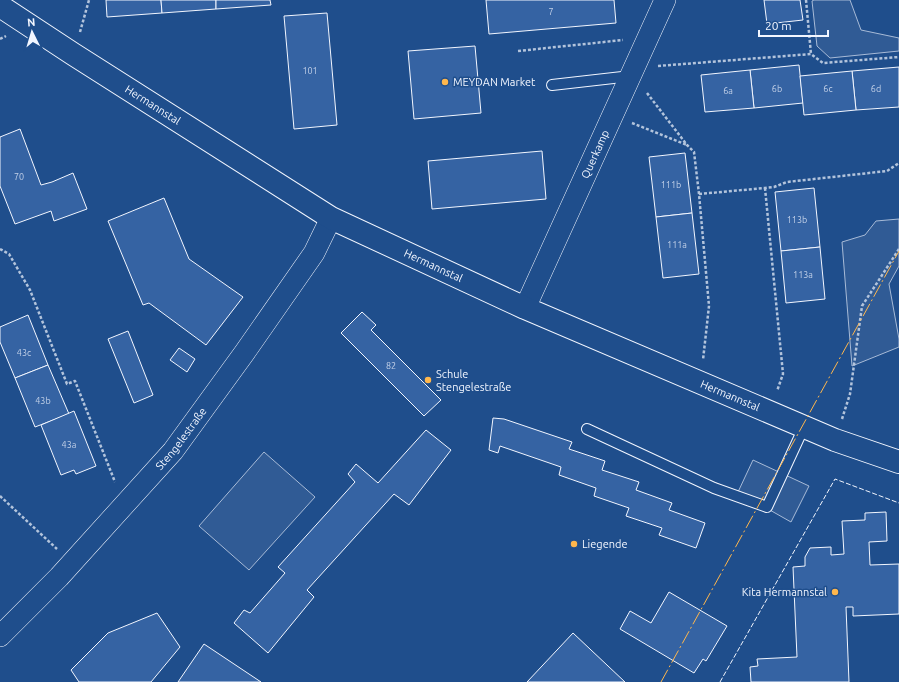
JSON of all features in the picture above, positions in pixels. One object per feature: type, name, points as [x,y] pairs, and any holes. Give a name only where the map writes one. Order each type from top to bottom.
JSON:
[{"type":"street","name":"Querkamp","points":[[525,308],[665,0]]},
{"type":"street","name":"Hermannstal","points":[[0,6],[331,218],[525,308],[835,440],[899,462]]},
{"type":"street","name":"Stengelestraße","points":[[0,636],[59,577],[173,451],[245,352],[314,253],[331,218]]},
{"type":"lane","points":[[552,85],[632,72]]},
{"type":"lane","points":[[587,429],[714,488],[767,507],[804,427]]},
{"type":"path","points":[[73,54],[89,0]]},
{"type":"path","points":[[806,0],[811,54]]},
{"type":"path","points":[[518,51],[648,37]]},
{"type":"path","points":[[632,72],[811,54],[823,63],[899,57]]},
{"type":"path","points":[[632,72],[687,145],[694,152],[709,306],[700,383]]},
{"type":"path","points":[[613,115],[687,145]]},
{"type":"path","points":[[699,194],[774,187],[787,182],[887,171],[899,163]]},
{"type":"path","points":[[765,188],[783,374],[770,412]]},
{"type":"path","points":[[835,440],[850,394],[862,306],[899,248]]},
{"type":"path","points":[[0,249],[9,254],[30,290],[68,384],[75,381],[124,505]]},
{"type":"path","points":[[0,496],[72,563]]},
{"type":"shaded area","points":[[850,0],[861,30],[899,38],[899,51],[830,58],[817,46],[812,1]]},
{"type":"shaded area","points":[[899,219],[899,266],[889,284],[899,339],[899,347],[852,366],[842,242],[865,235],[876,221]]},
{"type":"shaded area","points":[[264,452],[315,497],[249,570],[199,526]]},
{"type":"shaded area","points":[[753,460],[809,486],[791,522],[738,492]]},
{"type":"building","points":[[106,0],[161,0],[162,13],[107,17]]},
{"type":"building","points":[[161,0],[216,0],[216,9],[162,13]]},
{"type":"building","points":[[216,0],[270,0],[271,5],[216,9]]},
{"type":"building","points":[[486,0],[614,0],[616,23],[489,34]]},
{"type":"building","points":[[764,0],[800,0],[803,20],[767,24]]},
{"type":"building","points":[[327,13],[337,125],[294,129],[284,16]]},
{"type":"building","name":"MEYDAN Market","points":[[475,46],[481,113],[414,119],[408,51]]},
{"type":"building","points":[[799,65],[803,103],[754,108],[750,70]]},
{"type":"building","points":[[899,67],[899,107],[856,110],[852,71]]},
{"type":"building","points":[[750,70],[754,108],[705,112],[701,75]]},
{"type":"building","points":[[852,71],[856,110],[804,115],[800,76]]},
{"type":"building","points":[[20,129],[41,185],[73,173],[87,209],[54,221],[51,211],[15,224],[0,186],[0,137]]},
{"type":"building","points":[[542,151],[546,199],[432,209],[428,161]]},
{"type":"building","points":[[685,153],[692,213],[656,217],[649,157]]},
{"type":"building","points":[[814,188],[820,247],[781,251],[775,192]]},
{"type":"building","points":[[164,198],[189,259],[243,297],[206,345],[149,303],[143,305],[108,221]]},
{"type":"building","points":[[692,213],[699,274],[663,278],[656,217]]},
{"type":"building","points":[[820,247],[825,299],[786,303],[781,251]]},
{"type":"building","points":[[362,312],[376,325],[371,330],[441,400],[424,416],[341,333]]},
{"type":"building","points":[[28,315],[48,365],[15,378],[0,342],[0,327]]},
{"type":"building","points":[[128,331],[153,395],[134,403],[108,339]]},
{"type":"building","points":[[179,348],[195,359],[187,372],[170,360]]},
{"type":"building","points":[[48,365],[69,414],[35,427],[15,378]]},
{"type":"building","points":[[74,411],[96,466],[76,474],[74,470],[61,475],[41,425]]},
{"type":"building","points":[[493,418],[504,419],[572,442],[569,449],[605,461],[602,470],[639,482],[636,490],[672,503],[669,510],[705,523],[696,548],[659,535],[662,528],[626,516],[629,508],[594,496],[596,488],[559,475],[561,467],[500,446],[498,453],[489,450]]},
{"type":"building","points":[[426,430],[451,450],[409,505],[394,494],[307,590],[314,597],[268,653],[234,623],[244,610],[250,613],[285,573],[278,567],[355,482],[348,474],[356,464],[378,483]]},
{"type":"building","points":[[886,512],[887,541],[869,542],[870,565],[899,564],[899,614],[853,616],[853,607],[846,607],[849,682],[751,682],[750,667],[758,666],[757,659],[797,657],[793,567],[805,566],[805,557],[810,548],[831,547],[831,555],[844,554],[842,521],[865,520],[865,513]]},
{"type":"building","points":[[669,592],[727,626],[706,661],[703,659],[694,673],[620,629],[630,611],[651,623]]},
{"type":"building","points":[[157,613],[180,647],[151,682],[79,682],[71,670],[108,633]]},
{"type":"building","points":[[573,633],[625,682],[527,682]]},
{"type":"building","points":[[204,644],[261,682],[178,682]]},
{"type":"fence","points":[[720,682],[835,479],[899,503]]},
{"type":"power","points":[[661,682],[899,251]]},
{"type":"place","name":"MEYDAN Market","points":[[445,82]]},
{"type":"place","name":"Schule Stengelestraße","points":[[428,380]]},
{"type":"place","name":"Liegende","points":[[574,544]]},
{"type":"place","name":"Kita Hermannstal","points":[[835,592]]}]
